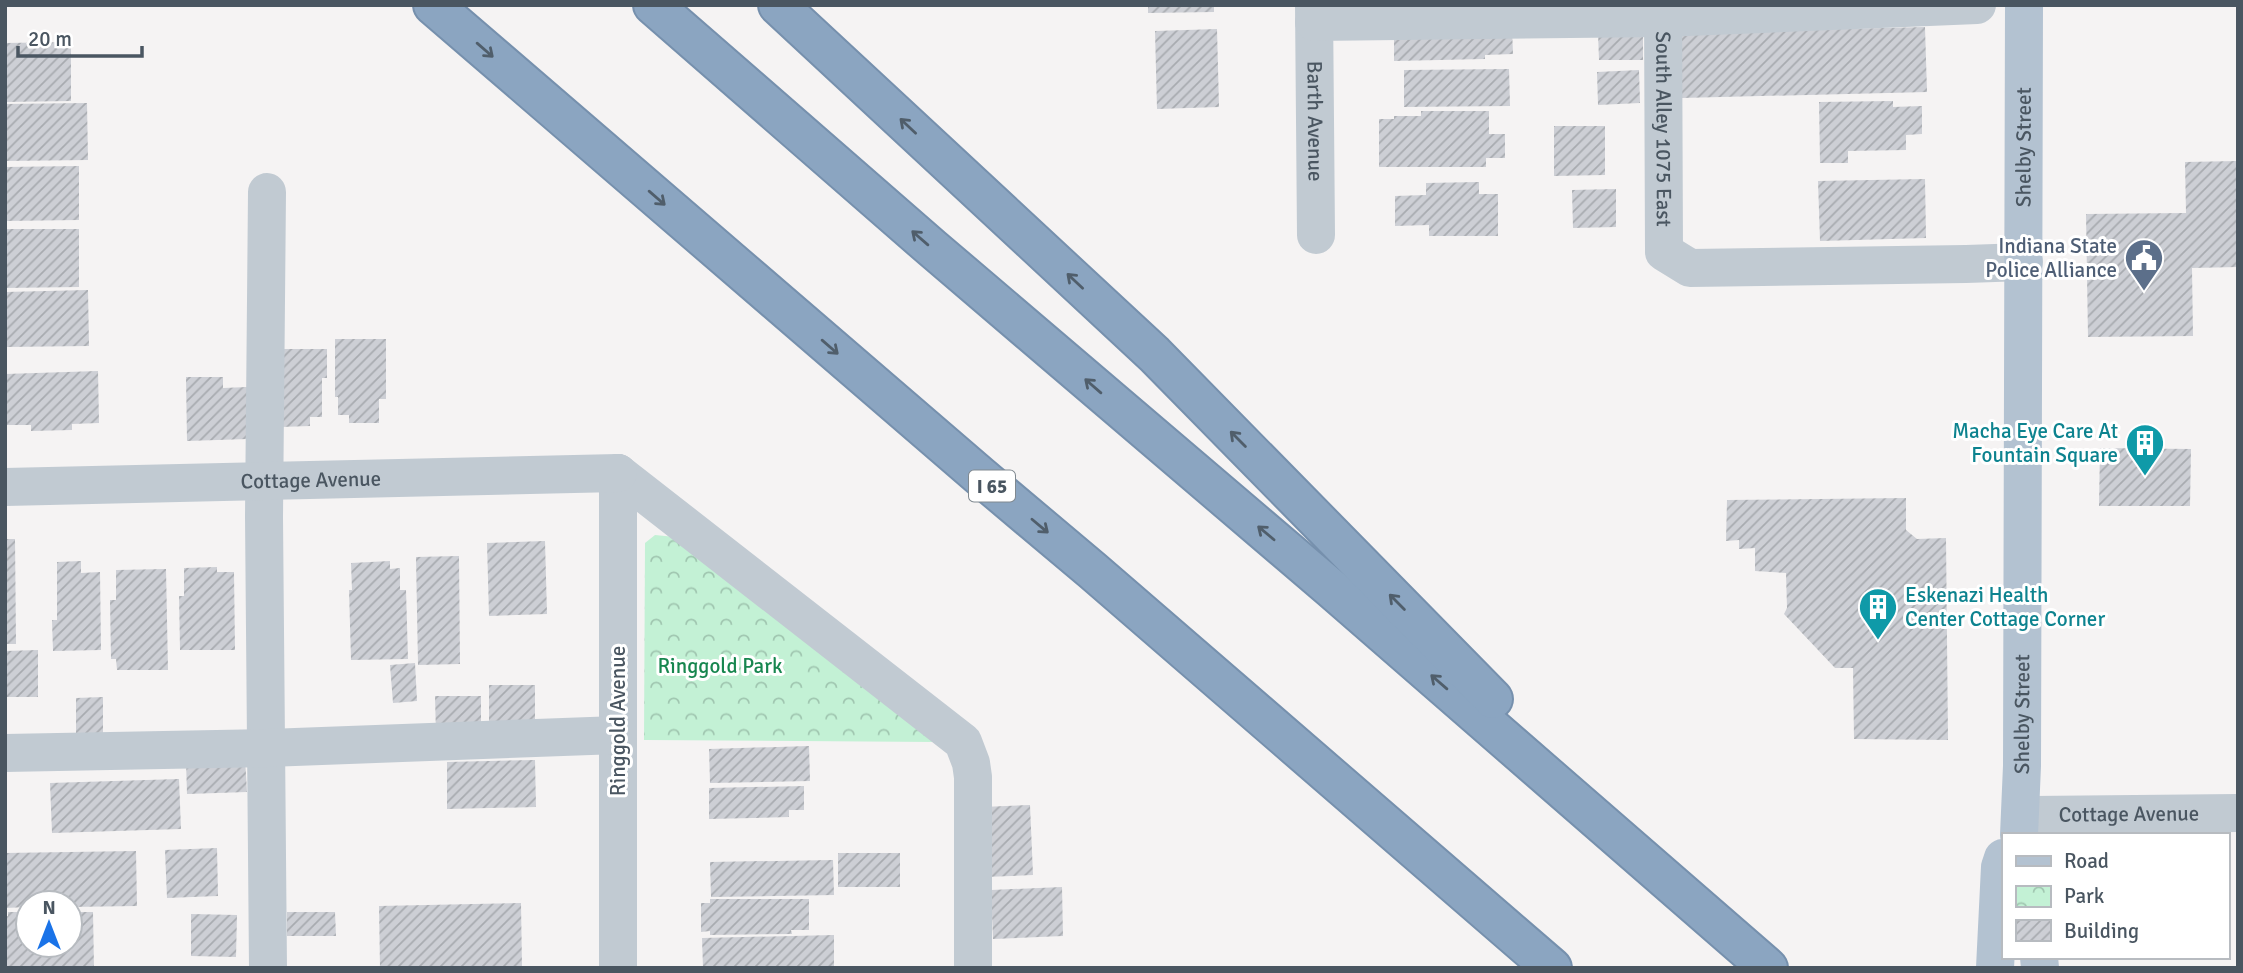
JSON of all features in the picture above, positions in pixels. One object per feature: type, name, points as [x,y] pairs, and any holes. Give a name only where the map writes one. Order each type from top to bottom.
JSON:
[{"type":"highway","name":"I 65","points":[[433,5],[1135,606],[1552,968]]},
{"type":"highway","points":[[653,5],[1768,968]]},
{"type":"highway","points":[[778,5],[1154,354],[1703,912]]},
{"type":"main road","name":"Shelby Street","points":[[2017,833],[2024,262],[2024,5]]},
{"type":"main road","name":"Shelby Street","points":[[1995,968],[2002,863]]},
{"type":"street","points":[[1314,14],[1663,12],[1977,5]]},
{"type":"street","name":"South Alley 1075 East","points":[[1663,12],[1664,252],[1689,268],[2024,262]]},
{"type":"street","name":"Barth Avenue","points":[[1314,14],[1316,235]]},
{"type":"street","points":[[267,192],[264,482],[268,968]]},
{"type":"street","points":[[618,474],[963,742],[973,777],[973,968]]},
{"type":"street","name":"Cottage Avenue","points":[[5,487],[618,474]]},
{"type":"street","name":"Ringgold Avenue","points":[[618,474],[618,968]]},
{"type":"street","points":[[5,753],[268,748],[618,736]]},
{"type":"street","name":"Cottage Avenue","points":[[2037,833],[2238,813]]},
{"type":"green space","name":"Ringgold Park","points":[[655,535],[675,537],[934,742],[644,740],[645,543]]},
{"type":"building","points":[[1148,5],[1214,5],[1214,12],[1148,13]]},
{"type":"building","points":[[1925,27],[1927,92],[1682,98],[1680,33]]},
{"type":"building","points":[[1512,28],[1513,54],[1485,55],[1485,59],[1394,61],[1394,30]]},
{"type":"building","points":[[1217,29],[1219,107],[1157,109],[1155,31]]},
{"type":"building","points":[[1598,33],[1643,33],[1643,60],[1599,60]]},
{"type":"building","points":[[71,42],[71,101],[5,102],[5,43]]},
{"type":"building","points":[[1509,69],[1510,106],[1404,107],[1404,70]]},
{"type":"building","points":[[1639,70],[1640,103],[1598,105],[1597,72]]},
{"type":"building","points":[[1893,101],[1893,107],[1922,106],[1922,134],[1906,135],[1906,150],[1848,151],[1848,163],[1820,163],[1819,102]]},
{"type":"building","points":[[87,103],[88,160],[5,161],[5,104]]},
{"type":"building","points":[[1421,111],[1489,111],[1489,134],[1505,134],[1505,158],[1486,158],[1486,167],[1379,167],[1379,119],[1421,116]]},
{"type":"building","points":[[1554,126],[1605,126],[1605,175],[1554,176]]},
{"type":"building","points":[[2238,161],[2238,267],[2192,268],[2193,336],[2088,337],[2086,214],[2186,213],[2185,162]]},
{"type":"building","points":[[79,166],[79,220],[5,221],[5,167]]},
{"type":"building","points":[[1925,179],[1926,238],[1820,241],[1818,181]]},
{"type":"building","points":[[1479,182],[1479,194],[1498,194],[1498,236],[1429,236],[1429,225],[1395,226],[1395,196],[1426,195],[1426,183]]},
{"type":"building","points":[[1616,189],[1616,227],[1573,228],[1572,190]]},
{"type":"building","points":[[5,229],[79,229],[79,287],[5,288]]},
{"type":"building","points":[[88,290],[89,346],[5,347],[5,292]]},
{"type":"building","points":[[335,339],[386,339],[386,399],[379,399],[379,423],[349,423],[349,415],[338,415],[338,397],[335,397]]},
{"type":"building","points":[[275,349],[327,349],[327,378],[322,378],[322,417],[310,417],[310,426],[281,427]]},
{"type":"building","points":[[98,371],[99,423],[72,424],[72,430],[31,431],[31,425],[5,425],[5,374]]},
{"type":"building","points":[[186,377],[223,377],[223,388],[247,387],[248,439],[187,441]]},
{"type":"building","name":"Macha Eye Care At Fountain Square","points":[[2100,448],[2191,449],[2190,506],[2099,506]]},
{"type":"building","name":"Eskenazi Health Center Cottage Corner","points":[[1906,498],[1906,530],[1917,539],[1946,538],[1948,740],[1854,739],[1853,668],[1835,668],[1784,614],[1787,608],[1786,573],[1755,571],[1755,548],[1739,549],[1739,540],[1726,541],[1727,500]]},
{"type":"building","points":[[5,539],[15,539],[16,644],[5,644]]},
{"type":"building","points":[[545,541],[547,614],[489,616],[487,543]]},
{"type":"building","points":[[459,556],[460,664],[418,665],[416,557]]},
{"type":"building","points":[[81,561],[81,573],[100,572],[101,650],[53,651],[52,620],[57,620],[57,562]]},
{"type":"building","points":[[390,561],[390,569],[400,568],[400,590],[406,590],[408,659],[351,660],[351,563]]},
{"type":"building","points":[[217,567],[217,572],[234,572],[235,650],[180,650],[179,596],[184,596],[184,568]]},
{"type":"building","points":[[166,569],[168,670],[117,670],[116,659],[111,659],[110,600],[116,600],[116,570]]},
{"type":"building","points":[[38,650],[38,697],[5,697],[5,651]]},
{"type":"building","points":[[415,663],[417,701],[393,703],[390,665]]},
{"type":"building","points":[[489,685],[535,685],[535,728],[489,728]]},
{"type":"building","points":[[435,696],[481,696],[481,735],[436,735]]},
{"type":"building","points":[[103,697],[103,738],[76,738],[76,698]]},
{"type":"building","points":[[809,746],[810,781],[710,783],[709,749]]},
{"type":"building","points":[[245,758],[247,792],[187,794],[186,761]]},
{"type":"building","points":[[535,760],[536,807],[447,809],[447,762]]},
{"type":"building","points":[[179,779],[181,829],[52,833],[50,783]]},
{"type":"building","points":[[804,786],[804,810],[789,810],[789,817],[709,819],[709,788]]},
{"type":"building","points":[[1030,805],[1033,875],[985,877],[982,807]]},
{"type":"building","points":[[217,848],[218,896],[167,898],[165,850]]},
{"type":"building","points":[[136,851],[137,906],[84,907],[84,889],[14,889],[14,908],[5,908],[5,853]]},
{"type":"building","points":[[838,853],[900,853],[900,887],[838,887]]},
{"type":"building","points":[[833,860],[834,895],[711,897],[710,862]]},
{"type":"building","points":[[1062,887],[1063,936],[993,939],[991,890]]},
{"type":"building","points":[[710,899],[809,899],[809,930],[791,930],[792,934],[710,935],[710,931],[701,932],[701,903],[710,903]]},
{"type":"building","points":[[521,903],[522,968],[380,968],[379,906]]},
{"type":"building","points":[[8,912],[14,912],[14,959],[84,959],[84,912],[93,912],[94,968],[8,968],[5,966],[5,917]]},
{"type":"building","points":[[287,912],[335,912],[336,936],[287,936]]},
{"type":"building","points":[[191,914],[237,915],[236,957],[191,956]]},
{"type":"building","points":[[834,935],[834,967],[703,968],[702,938]]},
{"type":"place","name":"Indiana State Police Alliance","points":[[2144,292]]},
{"type":"place","name":"Macha Eye Care At Fountain Square","points":[[2145,477]]},
{"type":"place","name":"Eskenazi Health Center Cottage Corner","points":[[1878,641]]}]
